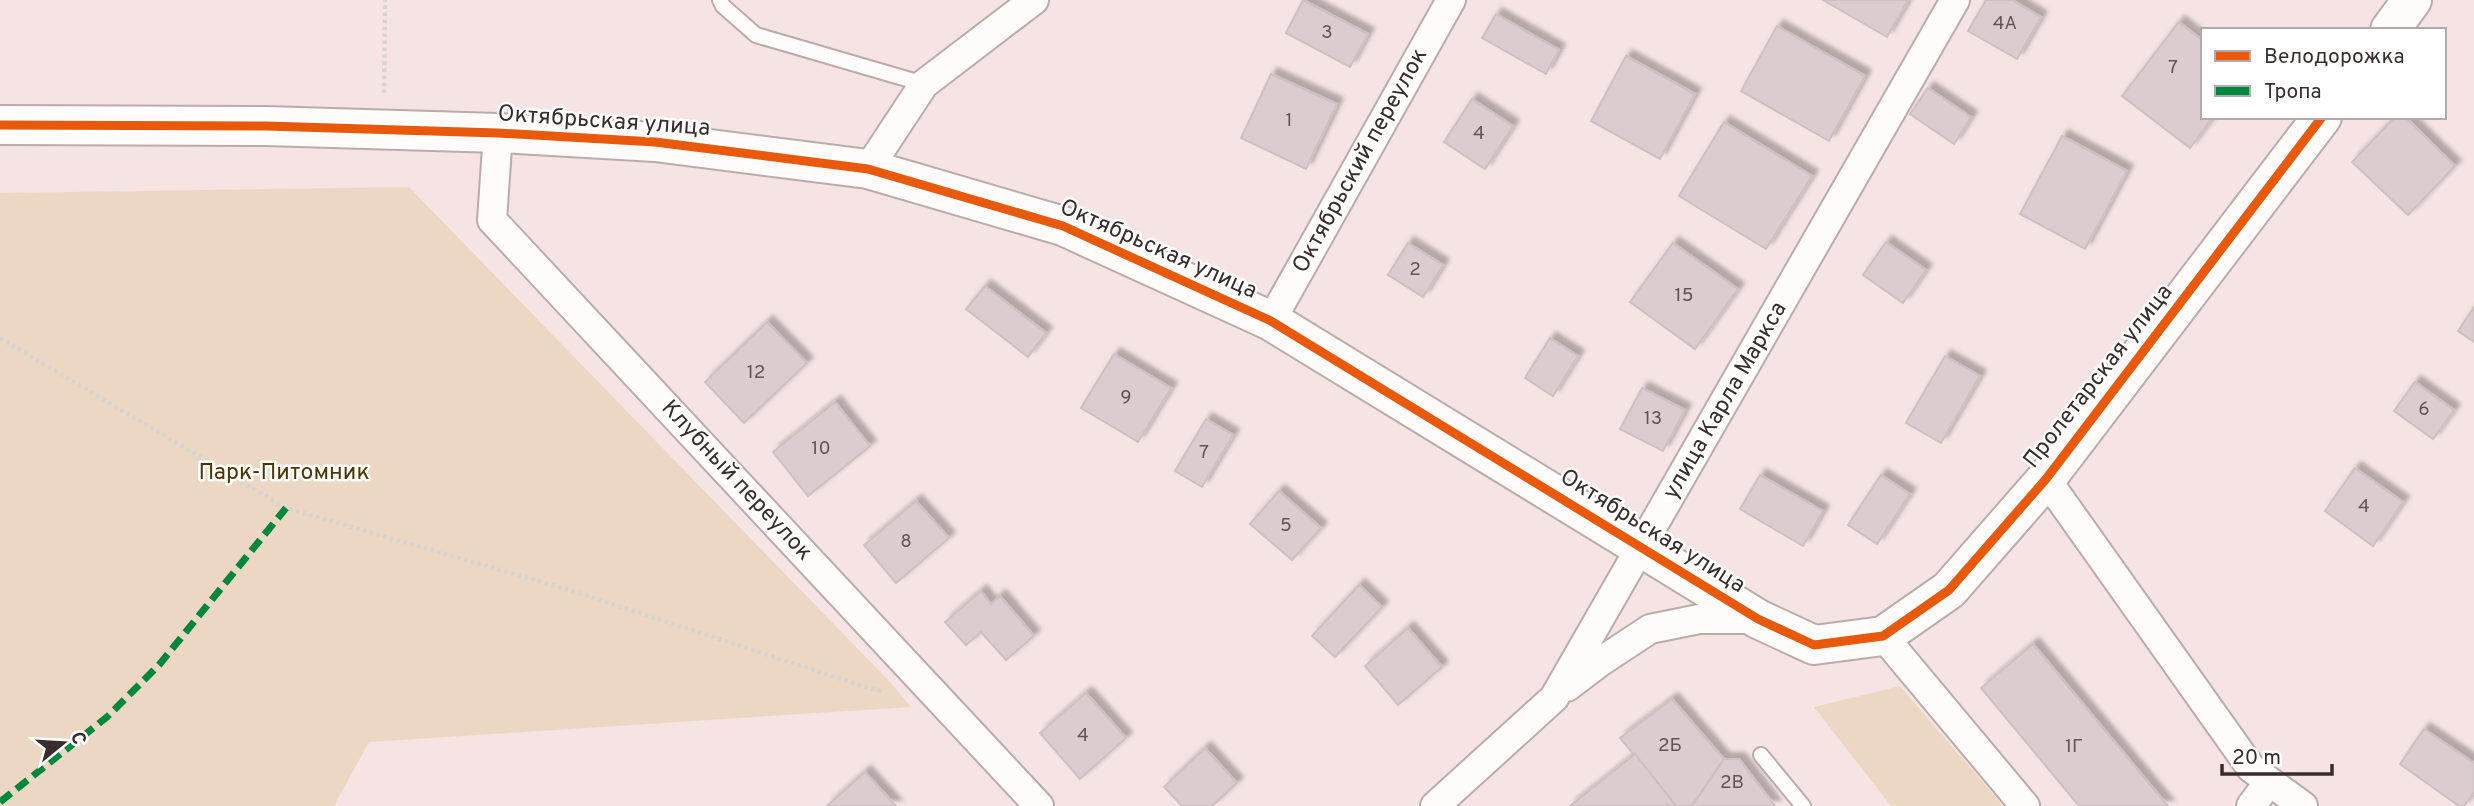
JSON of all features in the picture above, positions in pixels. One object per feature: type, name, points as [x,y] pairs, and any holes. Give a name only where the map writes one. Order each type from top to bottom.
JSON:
[{"type":"street","points":[[868,169],[924,84],[1034,0]]},
{"type":"street","name":"Октябрьский переулок","points":[[1271,321],[1451,0]]},
{"type":"street","name":"улица Карла Маркса","points":[[1435,806],[1554,698],[1955,0]]},
{"type":"street","points":[[2391,28],[2412,0]]},
{"type":"street","name":"Пролетарская улица","points":[[1883,636],[1949,590],[2046,479],[2320,119]]},
{"type":"street","name":"Октябрьская улица","points":[[0,125],[151,124],[498,132],[655,142],[868,169],[1063,226],[1271,321],[1758,619],[1814,645],[1883,636]]},
{"type":"street","name":"Клубный переулок","points":[[498,132],[492,220],[1040,806]]},
{"type":"street","points":[[2046,479],[2251,768],[2303,806]]},
{"type":"street","points":[[1554,698],[1600,662],[1650,629],[1699,619],[1758,619]]},
{"type":"street","points":[[1883,636],[2025,806]]},
{"type":"street","points":[[2251,806],[2269,782]]},
{"type":"lane","points":[[720,0],[723,6],[757,35],[924,84]]},
{"type":"lane","points":[[1761,754],[1803,806]]},
{"type":"path","points":[[384,129],[385,0]]},
{"type":"path","points":[[0,338],[286,508],[566,589],[878,691],[910,668]]},
{"type":"green space","name":"Парк-Питомник","points":[[409,187],[890,682],[911,707],[369,742],[334,806],[0,806],[0,193]]},
{"type":"green space","points":[[1900,686],[2003,806],[1891,806],[1814,707]]},
{"type":"building","points":[[1303,0],[1368,34],[1350,67],[1286,33]]},
{"type":"building","points":[[1823,0],[1908,0],[1887,37]]},
{"type":"building","points":[[1986,0],[2012,0],[2041,17],[2017,59],[1968,31]]},
{"type":"building","points":[[1496,14],[1559,50],[1546,74],[1482,38]]},
{"type":"building","points":[[2179,22],[2201,39],[2201,119],[2212,119],[2190,148],[2122,96]]},
{"type":"building","points":[[1777,26],[1865,76],[1829,141],[1741,91]]},
{"type":"building","points":[[1626,56],[1695,94],[1660,159],[1591,121]]},
{"type":"building","points":[[1271,74],[1337,104],[1306,169],[1241,138]]},
{"type":"building","points":[[1928,88],[1971,117],[1954,144],[1910,114]]},
{"type":"building","points":[[1472,99],[1513,126],[1485,169],[1444,142]]},
{"type":"building","points":[[2393,119],[2407,119],[2455,166],[2408,215],[2352,162]]},
{"type":"building","points":[[1724,122],[1812,176],[1766,249],[1679,196]]},
{"type":"building","points":[[2062,136],[2127,171],[2085,249],[2020,214]]},
{"type":"building","points":[[1886,242],[1926,270],[1903,303],[1863,275]]},
{"type":"building","points":[[1408,243],[1443,265],[1423,297],[1388,275]]},
{"type":"building","points":[[1673,243],[1738,289],[1695,349],[1630,302]]},
{"type":"building","points":[[985,286],[1046,333],[1028,357],[966,309]]},
{"type":"building","points":[[2474,307],[2474,342],[2458,331]]},
{"type":"building","points":[[767,322],[807,363],[744,423],[705,382]]},
{"type":"building","points":[[1550,338],[1578,356],[1553,396],[1525,378]]},
{"type":"building","points":[[1114,354],[1171,388],[1138,442],[1081,408]]},
{"type":"building","points":[[1945,356],[1980,376],[1941,443],[1906,423]]},
{"type":"building","points":[[2415,382],[2454,410],[2433,439],[2394,411]]},
{"type":"building","points":[[1642,388],[1685,410],[1663,451],[1620,429]]},
{"type":"building","points":[[835,402],[870,446],[808,496],[773,452]]},
{"type":"building","points":[[1206,419],[1233,435],[1202,487],[1175,471]]},
{"type":"building","points":[[2355,468],[2403,502],[2373,546],[2325,511]]},
{"type":"building","points":[[1760,475],[1823,511],[1803,546],[1740,509]]},
{"type":"building","points":[[1881,475],[1910,494],[1877,544],[1848,525]]},
{"type":"building","points":[[1279,491],[1321,528],[1292,560],[1250,524]]},
{"type":"building","points":[[916,501],[949,538],[896,583],[864,545]]},
{"type":"building","points":[[1359,585],[1382,607],[1335,657],[1312,636]]},
{"type":"building","points":[[981,591],[991,604],[1000,596],[1034,636],[1006,660],[981,632],[966,645],[945,622]]},
{"type":"building","points":[[1408,628],[1442,667],[1398,705],[1365,666]]},
{"type":"building","points":[[2033,644],[2168,806],[2079,806],[1981,688]]},
{"type":"building","points":[[1086,693],[1126,738],[1080,779],[1040,733]]},
{"type":"building","points":[[1672,699],[1724,759],[1692,806],[1676,806],[1620,738]]},
{"type":"building","points":[[2424,729],[2474,763],[2474,792],[2464,806],[2459,806],[2400,764]]},
{"type":"building","points":[[1205,748],[1237,783],[1212,806],[1182,806],[1164,787]]},
{"type":"building","points":[[1635,754],[1676,806],[1570,806]]},
{"type":"building","points":[[1724,759],[1739,759],[1775,806],[1692,806]]},
{"type":"building","points":[[865,772],[896,806],[827,806]]},
{"type":"marked path","points":[[0,802],[107,717],[159,665],[286,508]]},
{"type":"cycle path","points":[[0,125],[266,126],[498,133],[655,142],[868,169],[1063,226],[1271,321],[1758,619],[1814,645],[1883,636],[1949,590],[2046,479],[2320,119]]}]
